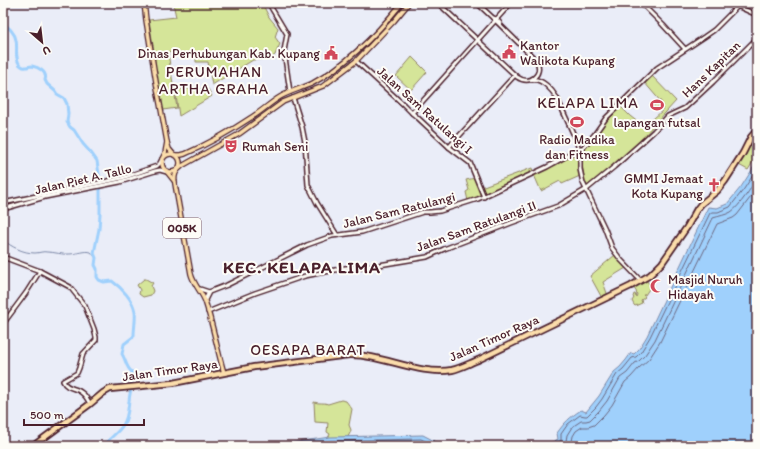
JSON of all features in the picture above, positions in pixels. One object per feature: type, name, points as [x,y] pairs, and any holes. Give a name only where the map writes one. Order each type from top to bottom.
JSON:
[{"type":"highway","name":"Jalan Timor Raya","points":[[33,446],[107,390],[117,388],[173,383],[254,367],[349,355],[367,357],[428,370],[446,370],[459,368],[490,355],[640,281],[653,273],[683,233],[701,204],[725,181],[743,153],[751,137],[757,130]]},
{"type":"main road","points":[[144,3],[166,142],[169,149],[180,160],[180,166],[178,169]]},
{"type":"main road","points":[[269,3],[288,34],[284,51],[290,92]]},
{"type":"main road","points":[[162,159],[168,154],[181,156],[210,142],[252,117],[280,97],[320,79],[351,57],[402,3]]},
{"type":"main road","points":[[166,142],[165,153],[161,162],[164,170],[167,172],[173,172],[237,135],[283,102],[310,92],[328,83],[356,61],[409,3]]},
{"type":"main road","points":[[438,3],[522,82],[537,80],[549,88],[557,98],[577,142],[581,172],[586,189],[605,229],[612,248],[640,281]]},
{"type":"main road","points":[[477,3],[534,57],[538,63],[539,68],[537,74],[531,80],[523,80],[515,76]]},
{"type":"main road","points":[[412,114],[494,19],[511,3]]},
{"type":"main road","points":[[641,3],[685,49]]},
{"type":"main road","points":[[579,149],[594,135],[603,121],[656,67],[710,33],[738,4],[757,15]]},
{"type":"main road","points":[[494,19],[537,58],[540,64],[539,77],[555,92],[558,97],[568,117],[579,149]]},
{"type":"main road","points":[[385,22],[388,23],[389,26]]},
{"type":"main road","name":"Hans Kapitan","points":[[586,189],[614,168],[641,144],[668,116],[685,108],[757,38]]},
{"type":"main road","name":"Jalan Sam Ratulangi I","points":[[356,61],[404,104],[412,114],[449,147],[470,163],[484,197]]},
{"type":"main road","points":[[532,80],[537,77],[539,73]]},
{"type":"main road","points":[[449,147],[515,76]]},
{"type":"main road","points":[[308,85],[310,92]]},
{"type":"main road","points":[[293,98],[305,142],[308,185],[317,203],[337,235]]},
{"type":"main road","points":[[233,128],[237,135]]},
{"type":"main road","name":"Jalan Sam Ratulangi","points":[[209,292],[307,245],[328,237],[358,233],[417,213],[440,211],[474,201],[547,167],[579,149]]},
{"type":"main road","name":"Jalan Piet A. Tallo","points":[[114,181],[154,167],[160,163],[162,159]]},
{"type":"main road","name":"005K","points":[[178,169],[175,182],[191,274],[196,287],[200,289],[205,300],[224,374]]},
{"type":"main road","name":"Jalan Piet A. Tallo","points":[[3,209],[44,197],[155,171],[160,170],[167,172]]},
{"type":"main road","name":"005K","points":[[167,172],[175,182]]},
{"type":"main road","name":"Jalan Piet A. Tallo","points":[[3,203],[47,193],[81,188]]},
{"type":"main road","name":"Jalan Sam Ratulangi II","points":[[208,312],[255,293],[305,276],[346,268],[373,266],[429,256],[558,206],[586,189]]},
{"type":"main road","points":[[3,257],[40,271],[64,283],[73,289],[85,306],[94,329],[96,340],[83,354],[77,372],[63,381],[67,386],[82,392],[90,404]]},
{"type":"main road","points":[[3,324],[40,271]]},
{"type":"main road","points":[[200,289],[209,292],[205,300]]},
{"type":"green space","points":[[173,3],[262,3],[269,17],[278,28],[275,37],[280,44],[275,55],[270,59],[253,60],[212,85],[208,62],[196,62],[196,53],[154,52],[149,20],[176,17]]},
{"type":"green space","points":[[154,53],[168,53],[177,108],[163,110]]},
{"type":"green space","points":[[412,57],[427,72],[411,90],[396,76]]},
{"type":"green space","points":[[651,75],[676,101],[646,134],[648,136],[613,168],[588,187],[585,182],[582,164],[583,150],[607,121],[621,107],[644,127],[663,110],[660,105],[655,109],[653,106],[659,101],[661,104],[662,103],[644,82]]},
{"type":"green space","points":[[175,89],[208,89],[212,96],[179,116]]},
{"type":"green space","points":[[753,137],[757,139],[757,155],[748,170],[737,164]]},
{"type":"green space","points":[[575,154],[579,155],[580,176],[562,184],[560,181],[541,191],[534,175]]},
{"type":"green space","points":[[532,168],[533,172],[484,195],[481,187]]},
{"type":"green space","points":[[475,178],[481,196],[468,201],[466,192],[469,190],[466,180]]},
{"type":"green space","points":[[615,255],[626,268],[603,282],[608,296],[602,298],[590,276]]},
{"type":"green space","points":[[144,279],[153,283],[151,286],[153,291],[151,295],[143,297],[139,294],[140,290],[137,285]]},
{"type":"green space","points":[[646,280],[651,286],[645,295],[643,295],[645,297],[641,300],[642,303],[635,306],[632,301],[634,294],[636,297],[637,295],[633,287]]},
{"type":"green space","points":[[341,400],[346,401],[352,409],[349,425],[351,430],[344,444],[327,440],[330,434],[327,432],[328,423],[315,422],[314,402],[328,404]]},
{"type":"water","points":[[757,162],[757,446],[534,446],[538,443],[547,445],[558,439],[557,433],[565,423],[581,410],[586,412],[599,396],[614,372],[631,353],[634,354],[639,349],[647,336],[708,207],[717,208],[727,204],[741,187]]},
{"type":"water","points":[[423,435],[444,446],[269,446],[330,437]]},
{"type":"waterway","points":[[3,23],[15,37],[17,59],[20,65],[24,67],[31,66],[44,72],[47,84],[57,94],[64,98],[67,104],[67,122],[97,161],[100,181],[99,229],[94,253],[96,258],[95,265],[97,269],[97,277],[99,280],[104,282],[112,281],[120,287],[129,299],[135,312],[134,335],[124,344],[122,354],[128,368],[132,372],[132,384],[127,416],[121,428],[108,440],[104,446]]},
{"type":"waterway","points":[[3,240],[26,252],[66,254],[91,252],[96,258]]},
{"type":"place","name":"Kantor Walikota Kupang","points":[[509,52]]},
{"type":"place","name":"Dinas Perhubungan Kab. Kupang","points":[[331,53]]},
{"type":"place","name":"lapangan futsal","points":[[657,105]]},
{"type":"place","name":"Radio Madika dan Fitness","points":[[577,122]]},
{"type":"place","name":"Rumah Seni","points":[[231,146]]},
{"type":"place","name":"GMMI Jemaat Kota Kupang","points":[[714,185]]},
{"type":"place","name":"Masjid Nuruh Hidayah","points":[[657,286]]},
{"type":"district","name":"PERUMAHAN ARTHA GRAHA","points":[[214,80]]},
{"type":"district","name":"KELAPA LIMA","points":[[588,103]]},
{"type":"district","name":"KEC. KELAPA LIMA","points":[[302,267]]},
{"type":"district","name":"OESAPA BARAT","points":[[308,350]]}]
